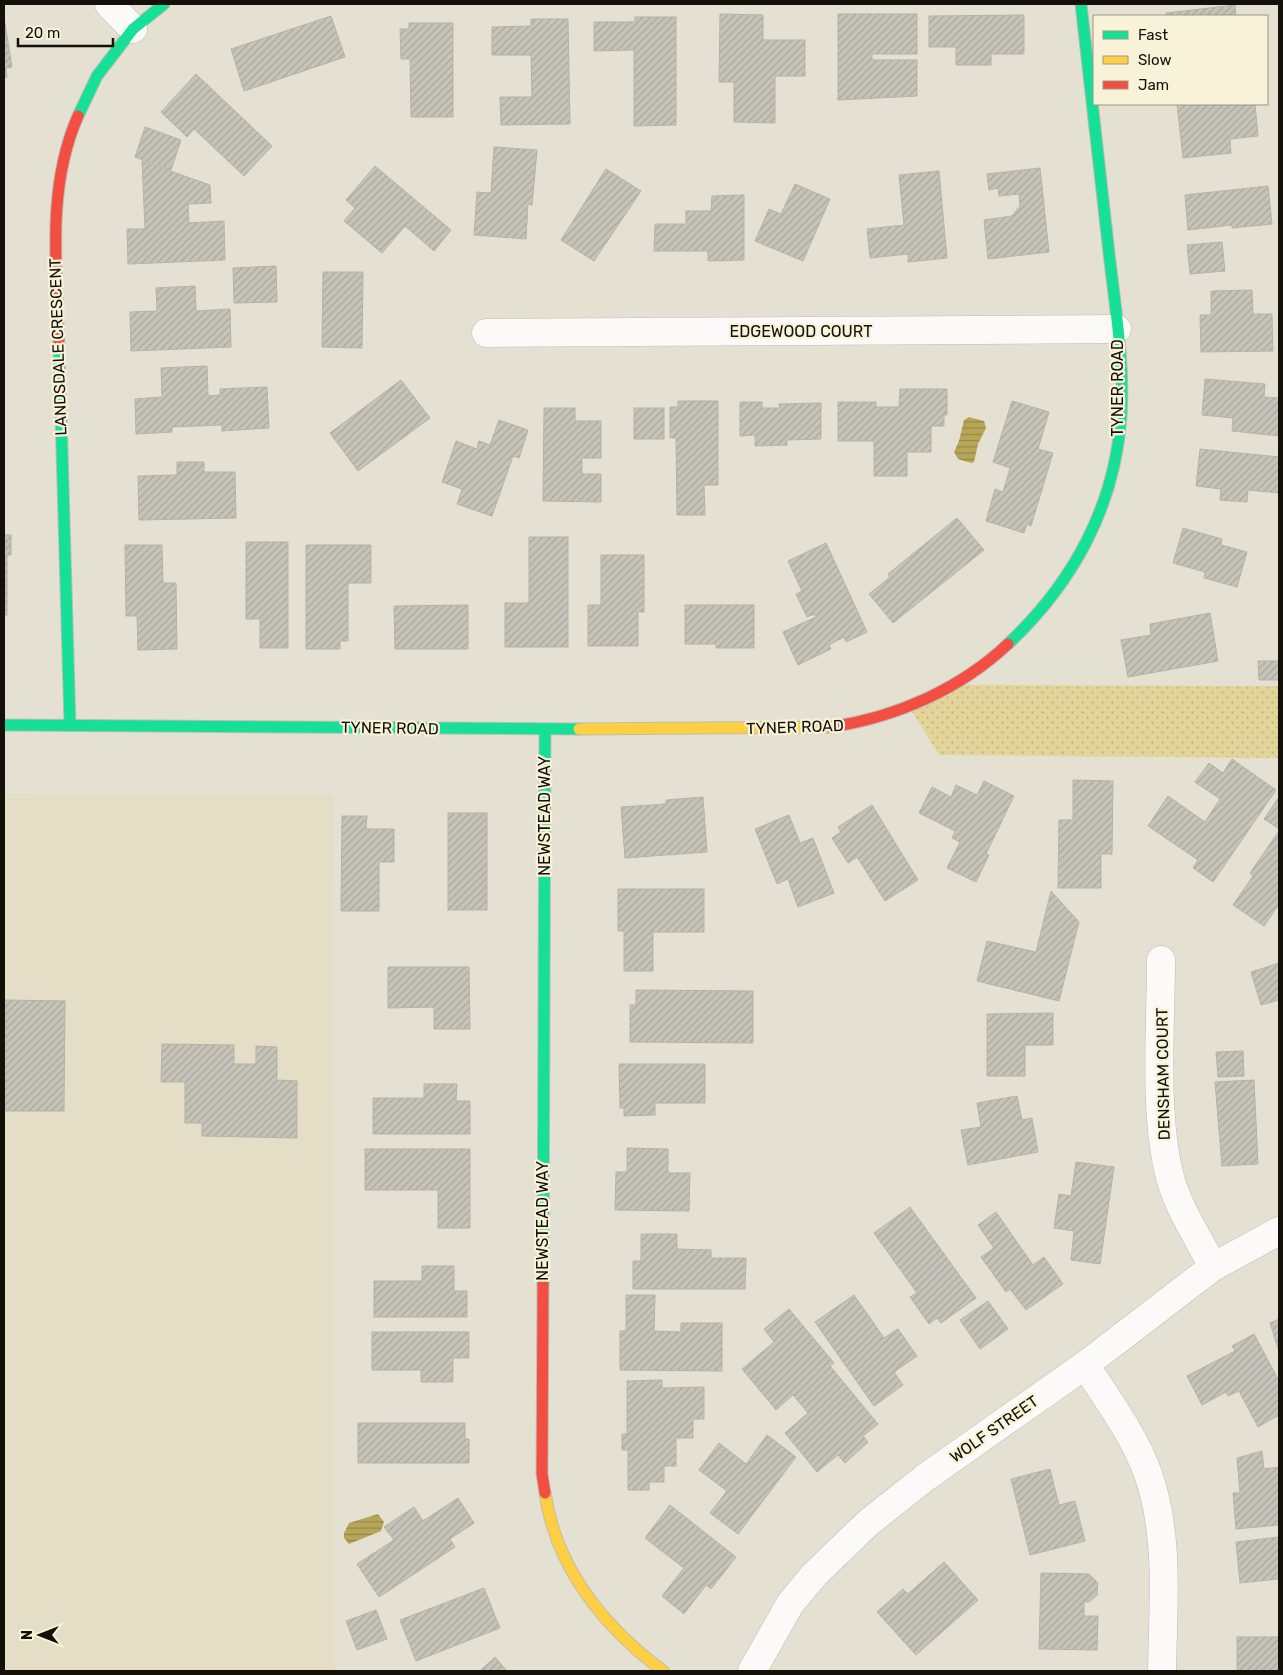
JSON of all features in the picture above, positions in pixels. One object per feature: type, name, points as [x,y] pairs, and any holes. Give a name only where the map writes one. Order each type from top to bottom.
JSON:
[{"type":"street","points":[[109,4],[134,29]]},
{"type":"street","name":"LANDSDALE CRESCENT","points":[[70,724],[55,214],[69,137],[97,76],[134,29],[164,4]]},
{"type":"street","name":"TYNER ROAD","points":[[4,725],[789,730],[845,726],[882,717],[937,696],[965,679],[1020,634],[1044,608],[1066,579],[1096,524],[1116,461],[1121,417],[1117,329],[1082,4]]},
{"type":"street","name":"EDGEWOOD COURT","points":[[486,333],[1117,329]]},
{"type":"street","name":"NEWSTEAD WAY","points":[[545,729],[542,1474],[550,1523],[576,1576],[620,1636],[664,1671]]},
{"type":"street","name":"DENSHAM COURT","points":[[1161,960],[1161,1112],[1166,1160],[1181,1205],[1213,1267]]},
{"type":"street","name":"WOLF STREET","points":[[752,1671],[790,1604],[814,1575],[869,1522],[926,1477],[1085,1365],[1213,1267],[1279,1231]]},
{"type":"street","points":[[1085,1365],[1136,1445],[1148,1474],[1156,1506],[1162,1545],[1164,1580],[1162,1671]]},
{"type":"shaded area","points":[[969,417],[984,421],[986,428],[978,444],[974,462],[971,463],[958,459],[954,452],[964,420]]},
{"type":"shaded area","points":[[954,685],[1279,686],[1279,758],[939,755],[909,707]]},
{"type":"shaded area","points":[[4,794],[333,795],[334,1671],[4,1671]]},
{"type":"shaded area","points":[[378,1514],[384,1522],[381,1531],[349,1544],[344,1538],[344,1533],[349,1523]]},
{"type":"building","points":[[1235,5],[1236,15],[1166,15],[1166,13]]},
{"type":"building","points":[[720,14],[763,15],[763,40],[805,40],[805,76],[775,76],[775,123],[734,122],[734,82],[719,82]]},
{"type":"building","points":[[838,14],[917,14],[917,54],[872,54],[872,60],[917,60],[917,96],[838,100]]},
{"type":"building","points":[[1024,15],[1024,54],[991,54],[991,65],[956,65],[956,47],[929,47],[929,16]]},
{"type":"building","points":[[331,16],[345,57],[244,91],[231,49]]},
{"type":"building","points":[[635,17],[676,17],[676,125],[634,126],[634,50],[594,51],[594,22],[635,22]]},
{"type":"building","points":[[531,19],[568,19],[570,124],[501,125],[500,97],[532,97],[531,55],[492,55],[492,27],[531,26]]},
{"type":"building","points":[[5,23],[12,67],[6,68],[7,77],[4,78]]},
{"type":"building","points":[[409,23],[453,23],[453,117],[411,117],[410,59],[401,59],[400,29],[409,29]]},
{"type":"building","points":[[196,74],[272,146],[244,176],[194,129],[187,137],[161,112]]},
{"type":"building","points":[[1177,105],[1255,105],[1258,136],[1230,139],[1231,153],[1183,158]]},
{"type":"building","points":[[145,127],[181,140],[171,170],[135,157]]},
{"type":"building","points":[[494,147],[537,150],[532,205],[528,204],[526,239],[474,235],[477,192],[491,193]]},
{"type":"building","points":[[142,161],[210,185],[211,203],[188,204],[189,223],[224,221],[225,260],[128,264],[127,229],[145,229]]},
{"type":"building","points":[[375,166],[451,230],[434,251],[405,226],[382,253],[344,221],[355,208],[346,200]]},
{"type":"building","points":[[1040,168],[1049,252],[988,259],[984,220],[1012,216],[1020,206],[1019,194],[999,196],[998,188],[989,190],[987,174]]},
{"type":"building","points":[[606,169],[641,191],[594,261],[561,240]]},
{"type":"building","points":[[939,171],[947,258],[908,262],[908,254],[870,258],[867,229],[904,225],[899,175]]},
{"type":"building","points":[[795,184],[830,199],[803,261],[755,241],[769,209],[781,214]]},
{"type":"building","points":[[1268,186],[1272,224],[1232,228],[1232,225],[1188,230],[1185,195]]},
{"type":"building","points":[[744,195],[744,260],[708,261],[708,251],[654,251],[655,224],[686,224],[686,211],[711,211],[712,196]]},
{"type":"building","points":[[1222,242],[1225,271],[1190,274],[1187,245]]},
{"type":"building","points":[[276,266],[277,302],[234,303],[233,268]]},
{"type":"building","points":[[323,272],[363,272],[362,348],[322,347]]},
{"type":"building","points":[[195,286],[196,311],[230,309],[231,347],[131,351],[130,312],[157,311],[156,288]]},
{"type":"building","points":[[1252,290],[1253,314],[1272,314],[1273,351],[1201,352],[1200,315],[1211,315],[1211,291]]},
{"type":"building","points":[[207,366],[208,396],[220,395],[220,389],[267,387],[269,428],[222,431],[222,425],[172,427],[172,432],[136,434],[135,399],[162,397],[161,368]]},
{"type":"building","points":[[1205,379],[1265,384],[1264,397],[1279,398],[1279,436],[1232,431],[1233,418],[1202,415]]},
{"type":"building","points":[[401,380],[430,418],[358,471],[330,433]]},
{"type":"building","points":[[900,389],[947,389],[947,415],[944,415],[944,426],[931,426],[931,452],[907,452],[907,476],[874,476],[874,441],[838,441],[838,402],[876,402],[876,407],[899,407]]},
{"type":"building","points":[[678,401],[718,401],[718,485],[704,485],[705,515],[677,515],[676,438],[670,438],[670,407],[678,407]]},
{"type":"building","points":[[1012,401],[1049,412],[1038,449],[1053,453],[1031,526],[1027,524],[1024,533],[986,521],[995,489],[1003,492],[1010,468],[993,462]]},
{"type":"building","points":[[740,402],[762,402],[762,408],[780,408],[779,404],[821,403],[821,439],[787,440],[787,445],[755,446],[755,435],[740,436]]},
{"type":"building","points":[[544,408],[575,408],[575,421],[601,421],[601,458],[582,458],[582,474],[601,474],[601,502],[543,501]]},
{"type":"building","points":[[634,408],[664,408],[664,439],[634,439]]},
{"type":"building","points":[[499,420],[528,430],[519,458],[513,456],[492,516],[457,504],[462,489],[442,482],[456,441],[477,449],[479,441],[490,445]]},
{"type":"building","points":[[1200,449],[1279,457],[1279,493],[1248,490],[1247,502],[1220,500],[1221,489],[1196,486]]},
{"type":"building","points":[[177,462],[204,462],[204,472],[235,472],[236,518],[139,520],[138,476],[177,475]]},
{"type":"building","points":[[957,518],[984,550],[893,623],[869,594],[890,577],[888,574]]},
{"type":"building","points":[[1183,528],[1222,539],[1221,545],[1247,552],[1237,587],[1204,578],[1205,572],[1173,563]]},
{"type":"building","points":[[4,535],[11,535],[11,555],[7,555],[7,615],[4,615]]},
{"type":"building","points":[[529,537],[568,537],[568,647],[505,647],[505,603],[529,603]]},
{"type":"building","points":[[246,542],[288,542],[288,648],[260,648],[260,619],[246,619]]},
{"type":"building","points":[[826,543],[867,632],[846,642],[844,637],[829,645],[831,649],[798,665],[783,632],[816,617],[814,614],[807,617],[796,594],[802,591],[788,561]]},
{"type":"building","points":[[125,545],[162,545],[163,583],[176,583],[177,649],[138,650],[137,616],[126,616]]},
{"type":"building","points":[[306,545],[371,545],[371,583],[348,583],[348,641],[340,641],[340,649],[306,649]]},
{"type":"building","points":[[601,555],[644,555],[644,612],[638,612],[638,646],[588,646],[588,605],[601,605]]},
{"type":"building","points":[[468,605],[468,649],[395,649],[394,606]]},
{"type":"building","points":[[685,605],[754,605],[754,648],[716,648],[716,644],[685,644]]},
{"type":"building","points":[[1210,613],[1218,661],[1128,677],[1121,640],[1151,635],[1150,624]]},
{"type":"building","points":[[1258,661],[1279,661],[1279,680],[1259,680]]},
{"type":"building","points":[[1232,759],[1276,790],[1213,882],[1193,868],[1198,860],[1148,826],[1168,796],[1205,822],[1220,799],[1195,782],[1209,763],[1223,773]]},
{"type":"building","points":[[1073,780],[1113,781],[1112,854],[1101,854],[1101,888],[1058,888],[1059,820],[1073,820]]},
{"type":"building","points":[[984,781],[1014,796],[986,854],[989,855],[976,882],[947,868],[960,842],[952,838],[955,831],[919,813],[932,787],[951,797],[956,785],[977,795]]},
{"type":"building","points":[[703,797],[707,852],[625,858],[621,807],[666,804],[666,800]]},
{"type":"building","points":[[1279,797],[1279,829],[1264,819]]},
{"type":"building","points":[[872,805],[918,880],[885,901],[857,857],[848,863],[832,838],[841,832],[838,827]]},
{"type":"building","points":[[448,813],[487,813],[487,910],[448,910]]},
{"type":"building","points":[[789,815],[800,843],[813,838],[834,893],[798,907],[788,879],[777,884],[755,829]]},
{"type":"building","points":[[342,816],[367,816],[366,829],[394,829],[394,862],[379,862],[379,911],[341,911]]},
{"type":"building","points":[[1279,831],[1279,904],[1264,926],[1233,905],[1253,876],[1250,873]]},
{"type":"building","points":[[618,889],[704,889],[704,932],[653,932],[653,971],[624,971],[624,931],[618,931]]},
{"type":"building","points":[[1051,891],[1079,922],[1059,1001],[977,981],[987,941],[1036,952]]},
{"type":"building","points":[[1279,963],[1279,1000],[1261,1005],[1251,972]]},
{"type":"building","points":[[388,967],[469,967],[470,1029],[434,1029],[434,1007],[388,1008]]},
{"type":"building","points":[[636,990],[753,991],[753,1043],[630,1042],[630,1005],[636,1005]]},
{"type":"building","points":[[4,1000],[65,1001],[64,1111],[4,1111]]},
{"type":"building","points":[[1053,1013],[1053,1045],[1025,1045],[1025,1076],[987,1076],[987,1014]]},
{"type":"building","points":[[162,1044],[234,1045],[234,1064],[256,1064],[256,1046],[277,1047],[277,1080],[297,1081],[297,1138],[202,1136],[202,1123],[185,1123],[185,1082],[161,1082]]},
{"type":"building","points":[[1243,1051],[1244,1076],[1218,1077],[1216,1052]]},
{"type":"building","points":[[619,1064],[705,1064],[705,1103],[655,1103],[655,1115],[624,1116],[624,1108],[620,1108]]},
{"type":"building","points":[[1254,1080],[1258,1164],[1222,1166],[1215,1082]]},
{"type":"building","points":[[424,1084],[457,1084],[456,1101],[470,1101],[470,1134],[373,1134],[373,1098],[424,1098]]},
{"type":"building","points":[[1017,1096],[1022,1120],[1032,1118],[1038,1152],[968,1165],[961,1130],[981,1127],[977,1103]]},
{"type":"building","points":[[627,1148],[668,1149],[668,1173],[690,1173],[689,1211],[615,1210],[616,1172],[627,1172]]},
{"type":"building","points":[[365,1149],[470,1149],[470,1228],[438,1228],[438,1190],[365,1190]]},
{"type":"building","points":[[1076,1162],[1114,1167],[1100,1264],[1071,1260],[1074,1231],[1054,1228],[1059,1194],[1071,1196]]},
{"type":"building","points":[[910,1207],[976,1298],[941,1323],[937,1318],[929,1324],[910,1297],[917,1293],[874,1233]]},
{"type":"building","points":[[996,1212],[1033,1265],[1044,1257],[1063,1284],[1026,1310],[1010,1289],[1006,1292],[981,1257],[994,1248],[978,1225]]},
{"type":"building","points":[[641,1234],[677,1234],[677,1249],[711,1250],[711,1258],[746,1258],[745,1289],[633,1289],[633,1261],[641,1261]]},
{"type":"building","points":[[422,1266],[454,1266],[454,1291],[467,1291],[467,1317],[374,1317],[374,1281],[422,1281]]},
{"type":"building","points":[[626,1295],[655,1295],[654,1331],[681,1332],[681,1323],[722,1323],[722,1371],[620,1370],[620,1331],[626,1331]]},
{"type":"building","points":[[854,1295],[884,1338],[898,1329],[917,1356],[894,1372],[903,1385],[874,1406],[815,1322]]},
{"type":"building","points":[[988,1301],[1008,1329],[980,1349],[960,1320]]},
{"type":"building","points":[[789,1309],[834,1363],[830,1366],[878,1424],[863,1436],[868,1442],[845,1463],[838,1455],[817,1472],[785,1433],[808,1413],[793,1395],[776,1410],[742,1369],[774,1342],[764,1329]]},
{"type":"building","points":[[1279,1319],[1279,1352],[1270,1323]]},
{"type":"building","points":[[372,1332],[469,1332],[469,1358],[453,1358],[453,1382],[421,1382],[421,1370],[372,1370]]},
{"type":"building","points":[[1254,1334],[1279,1381],[1279,1415],[1258,1427],[1239,1391],[1228,1396],[1226,1392],[1202,1405],[1187,1376],[1235,1351],[1232,1346]]},
{"type":"building","points":[[662,1380],[662,1388],[704,1387],[704,1419],[693,1419],[693,1438],[676,1438],[676,1466],[664,1466],[664,1482],[649,1482],[649,1490],[628,1490],[628,1450],[622,1450],[622,1434],[627,1434],[627,1381]]},
{"type":"building","points":[[358,1423],[465,1423],[465,1439],[469,1439],[469,1463],[358,1463]]},
{"type":"building","points":[[767,1435],[796,1457],[738,1534],[710,1513],[727,1491],[699,1470],[719,1443],[746,1464]]},
{"type":"building","points":[[1262,1451],[1264,1469],[1279,1467],[1279,1525],[1236,1529],[1233,1493],[1240,1493],[1237,1458]]},
{"type":"building","points":[[1050,1469],[1059,1505],[1075,1501],[1085,1541],[1030,1555],[1011,1479]]},
{"type":"building","points":[[458,1498],[474,1523],[450,1539],[455,1547],[379,1597],[357,1564],[394,1540],[384,1527],[414,1507],[423,1521]]},
{"type":"building","points":[[670,1505],[736,1557],[711,1589],[706,1585],[684,1614],[662,1596],[684,1568],[645,1538]]},
{"type":"building","points":[[1279,1537],[1279,1579],[1240,1583],[1236,1542]]},
{"type":"building","points":[[944,1562],[978,1600],[916,1655],[877,1612],[903,1589],[908,1594]]},
{"type":"building","points":[[1041,1573],[1089,1574],[1098,1583],[1097,1595],[1089,1602],[1084,1602],[1084,1616],[1098,1616],[1097,1650],[1039,1649]]},
{"type":"building","points":[[484,1588],[500,1628],[416,1661],[400,1620]]},
{"type":"building","points":[[376,1610],[387,1639],[357,1650],[346,1621]]},
{"type":"building","points":[[1237,1637],[1279,1637],[1279,1671],[1237,1671]]},
{"type":"building","points":[[495,1657],[507,1671],[480,1671]]},
{"type":"traffic: fast","points":[[78,116],[97,76],[133,29],[164,4]]},
{"type":"traffic: fast","points":[[1008,644],[1052,595],[1071,569],[1087,541],[1100,512],[1110,481],[1117,450],[1121,417],[1122,374],[1118,330],[1081,4]]},
{"type":"traffic: fast","points":[[59,347],[70,725]]},
{"type":"traffic: fast","points":[[4,725],[579,729]]},
{"type":"traffic: fast","points":[[543,1284],[545,729]]},
{"type":"traffic: slow","points":[[579,729],[831,727]]},
{"type":"traffic: slow","points":[[545,1493],[551,1520],[560,1546],[586,1594],[621,1635],[663,1671]]},
{"type":"traffic: jam","points":[[59,347],[56,259],[57,201],[68,143],[78,116]]},
{"type":"traffic: jam","points":[[831,727],[880,716],[926,699],[969,675],[1008,644]]},
{"type":"traffic: jam","points":[[543,1284],[542,1474],[545,1493]]}]
